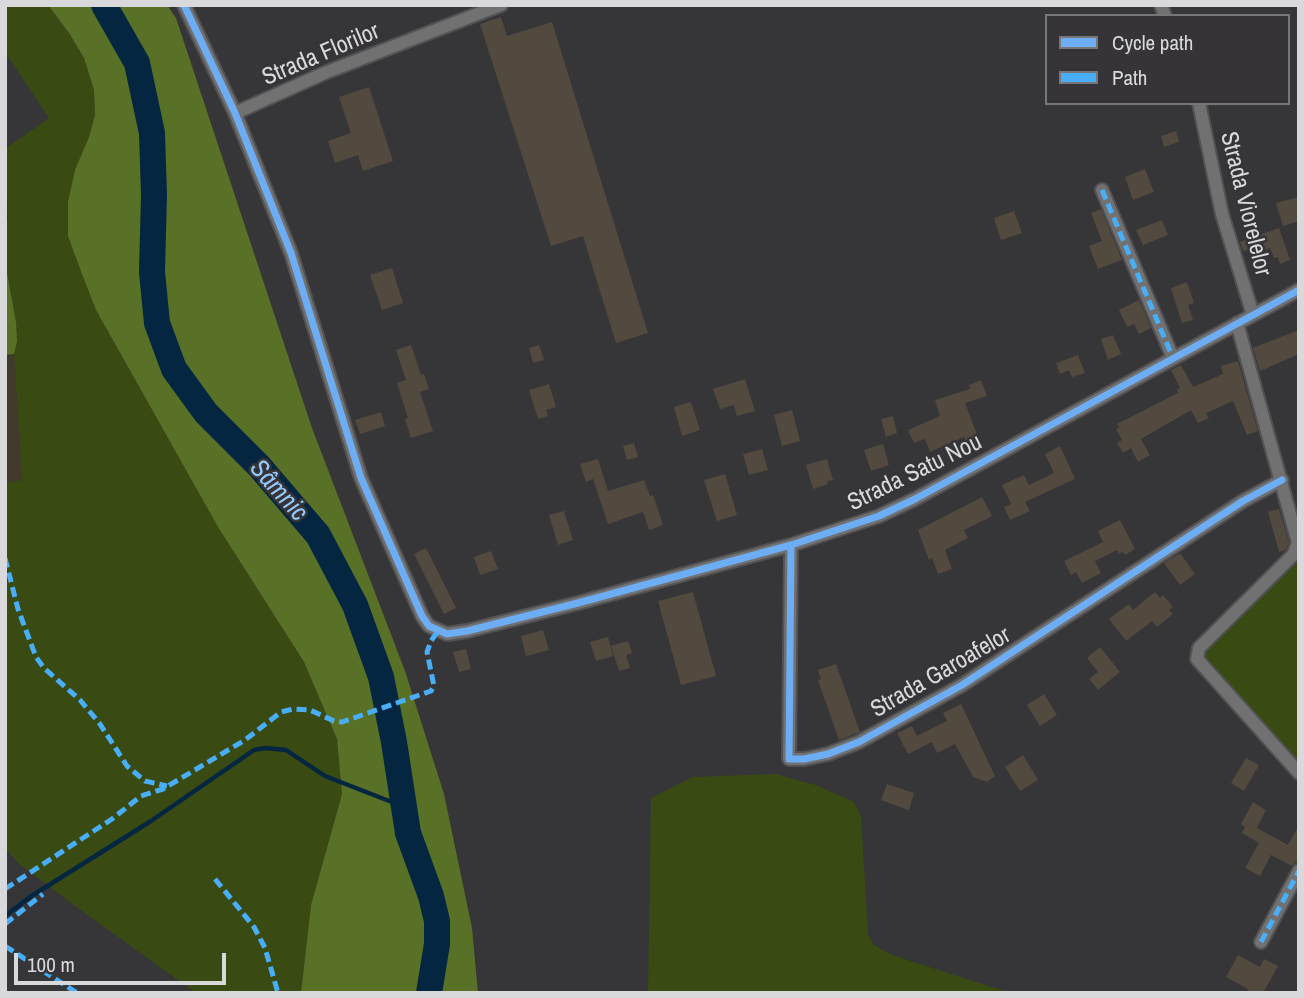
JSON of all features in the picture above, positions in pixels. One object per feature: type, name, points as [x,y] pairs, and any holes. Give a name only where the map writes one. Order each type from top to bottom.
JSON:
[{"type":"street","points":[[184,5],[235,113]]},
{"type":"street","name":"Strada Florilor","points":[[235,113],[327,72],[501,5]]},
{"type":"street","name":"Strada Viorelelor","points":[[1199,105],[1222,214],[1253,314]]},
{"type":"street","name":"Strada Satu Nou","points":[[235,113],[291,253],[361,478],[422,616],[429,626],[447,634],[467,631],[791,545],[860,523],[906,503],[1299,290]]},
{"type":"street","points":[[1102,190],[1173,358]]},
{"type":"street","points":[[1237,323],[1298,537],[1297,548],[1196,653],[1197,659],[1299,773]]},
{"type":"street","name":"Strada Garoafelor","points":[[791,545],[789,759],[804,759],[828,754],[859,742],[962,685],[1243,500],[1282,480]]},
{"type":"street","points":[[1261,942],[1299,871]]},
{"type":"shaded area","points":[[14,354],[22,480],[5,483],[5,355]]},
{"type":"green space","points":[[5,5],[48,5],[84,58],[94,90],[95,115],[89,137],[96,310],[218,527],[304,662],[337,739],[342,794],[311,905],[301,993],[196,993],[18,863],[5,848],[5,483],[22,480],[14,354],[16,322],[5,261],[5,225],[8,220],[5,149],[49,118],[5,52]]},
{"type":"green space","points":[[48,5],[167,5],[176,18],[312,428],[405,671],[444,794],[472,928],[478,993],[301,993],[311,905],[342,794],[337,739],[304,662],[218,527],[96,310],[68,236],[68,202],[75,170],[95,115],[94,90],[84,58]]},
{"type":"green space","points":[[5,261],[17,341],[14,354],[5,355]]},
{"type":"green space","points":[[1298,556],[1299,759],[1296,763],[1204,658],[1203,651]]},
{"type":"green space","points":[[775,774],[816,785],[854,802],[861,816],[868,934],[874,945],[892,955],[1010,993],[648,993],[651,798],[692,777]]},
{"type":"building","points":[[501,17],[507,36],[552,22],[648,333],[616,343],[583,236],[551,246],[480,24]]},
{"type":"building","points":[[369,87],[393,161],[363,171],[358,155],[335,163],[328,141],[351,133],[339,97]]},
{"type":"building","points":[[1176,131],[1179,142],[1164,147],[1161,136]]},
{"type":"building","points":[[1145,169],[1154,192],[1133,200],[1125,177]]},
{"type":"building","points":[[1299,197],[1299,221],[1283,226],[1276,203]]},
{"type":"building","points":[[1101,209],[1122,260],[1098,269],[1089,246],[1102,241],[1091,213]]},
{"type":"building","points":[[1014,211],[1022,233],[1001,240],[994,218]]},
{"type":"building","points":[[1162,220],[1168,235],[1143,245],[1136,230]]},
{"type":"building","points":[[1279,228],[1290,260],[1280,264],[1270,248],[1257,253],[1256,248],[1243,251],[1240,242]]},
{"type":"building","points":[[392,268],[403,303],[382,310],[370,275]]},
{"type":"building","points":[[1187,282],[1194,303],[1188,305],[1193,320],[1182,323],[1171,288]]},
{"type":"building","points":[[1139,300],[1151,328],[1139,334],[1134,324],[1127,327],[1119,310]]},
{"type":"building","points":[[1299,330],[1299,354],[1260,371],[1253,348]]},
{"type":"building","points":[[1113,335],[1121,354],[1108,360],[1101,339]]},
{"type":"building","points":[[411,345],[421,375],[424,374],[429,389],[420,392],[433,431],[411,438],[397,383],[406,380],[396,350]]},
{"type":"building","points":[[539,345],[544,360],[533,363],[529,348]]},
{"type":"building","points":[[1078,355],[1085,373],[1072,377],[1069,370],[1060,374],[1056,363]]},
{"type":"building","points":[[1238,361],[1258,431],[1247,435],[1233,401],[1206,413],[1209,418],[1198,423],[1191,410],[1141,439],[1150,455],[1138,462],[1131,448],[1123,453],[1117,443],[1122,440],[1116,429],[1119,428],[1117,424],[1178,393],[1177,389],[1180,388],[1171,370],[1181,365],[1193,387],[1223,374],[1221,366]]},
{"type":"building","points":[[745,379],[755,411],[737,416],[734,405],[720,409],[713,389]]},
{"type":"building","points":[[981,380],[987,396],[965,403],[978,437],[966,442],[964,437],[930,452],[925,439],[914,443],[908,430],[940,416],[935,400],[970,389],[969,385]]},
{"type":"building","points":[[549,384],[556,407],[546,410],[548,416],[538,419],[529,390]]},
{"type":"building","points":[[691,402],[700,430],[682,436],[674,407]]},
{"type":"building","points":[[792,410],[800,441],[782,446],[774,415]]},
{"type":"building","points":[[381,412],[385,426],[360,434],[355,420]]},
{"type":"building","points":[[893,416],[897,433],[886,437],[881,419]]},
{"type":"building","points":[[634,443],[638,457],[627,460],[623,446]]},
{"type":"building","points":[[883,444],[889,465],[871,471],[864,450]]},
{"type":"building","points":[[1060,446],[1075,479],[1025,502],[1030,511],[1010,520],[1004,507],[1011,504],[1002,485],[1024,475],[1029,485],[1054,473],[1045,454]]},
{"type":"building","points":[[762,449],[768,470],[749,475],[743,454]]},
{"type":"building","points":[[598,459],[608,491],[644,480],[650,496],[653,495],[663,525],[649,530],[643,512],[608,524],[593,479],[586,482],[580,464]]},
{"type":"building","points":[[827,459],[833,480],[813,489],[806,465]]},
{"type":"building","points":[[725,474],[737,515],[717,521],[704,480]]},
{"type":"building","points":[[982,497],[992,516],[964,530],[968,538],[945,550],[952,569],[938,574],[932,558],[929,560],[918,530]]},
{"type":"building","points":[[1279,509],[1289,542],[1286,550],[1279,552],[1268,512]]},
{"type":"building","points":[[564,511],[573,540],[558,545],[549,515]]},
{"type":"building","points":[[1120,520],[1135,549],[1125,555],[1123,552],[1119,554],[1117,550],[1095,561],[1101,573],[1082,583],[1076,572],[1071,575],[1064,561],[1103,542],[1098,531]]},
{"type":"building","points":[[426,548],[456,608],[444,614],[414,554]]},
{"type":"building","points":[[491,551],[498,569],[480,575],[474,557]]},
{"type":"building","points":[[1180,553],[1195,574],[1180,585],[1164,563]]},
{"type":"building","points":[[693,592],[716,676],[681,685],[658,601]]},
{"type":"building","points":[[1155,592],[1160,598],[1163,595],[1173,607],[1169,610],[1173,614],[1157,627],[1152,621],[1126,641],[1109,619],[1129,604],[1133,610]]},
{"type":"building","points":[[543,630],[549,650],[526,656],[521,636]]},
{"type":"building","points":[[608,637],[613,656],[596,661],[590,642]]},
{"type":"building","points":[[628,641],[632,653],[626,655],[630,668],[619,671],[611,646]]},
{"type":"building","points":[[1100,647],[1120,672],[1098,690],[1089,679],[1098,672],[1087,658]]},
{"type":"building","points":[[466,649],[471,669],[459,672],[453,652]]},
{"type":"building","points":[[836,664],[860,732],[839,740],[818,680],[821,679],[818,670]]},
{"type":"building","points":[[1044,694],[1057,715],[1040,726],[1027,705]]},
{"type":"building","points":[[961,704],[995,776],[987,782],[973,777],[955,744],[937,753],[932,742],[908,754],[897,733],[912,726],[917,736],[947,721],[943,713]]},
{"type":"building","points":[[1023,755],[1038,780],[1020,791],[1005,767]]},
{"type":"building","points":[[1246,758],[1259,765],[1244,791],[1231,783]]},
{"type":"building","points":[[887,784],[914,793],[909,810],[881,800]]},
{"type":"building","points":[[1253,802],[1266,810],[1257,828],[1288,845],[1299,825],[1299,860],[1292,866],[1271,855],[1260,876],[1245,868],[1259,843],[1242,833],[1245,827],[1241,824]]},
{"type":"building","points":[[1238,955],[1260,967],[1264,959],[1278,966],[1263,993],[1246,993],[1248,989],[1226,977]]},
{"type":"waterway","name":"Sâmnic","points":[[104,5],[137,63],[152,133],[152,272],[157,323],[174,369],[206,413],[259,466],[318,535],[355,605],[381,677],[408,833],[431,896],[437,921],[437,944],[429,993]]},
{"type":"waterway","points":[[5,916],[254,750],[286,750],[325,776],[402,806]]},
{"type":"marked path","points":[[1102,190],[1173,358]]},
{"type":"marked path","points":[[5,558],[18,609],[36,657],[44,668],[80,700],[100,724],[127,766],[145,781],[167,786]]},
{"type":"marked path","points":[[5,889],[112,819],[141,796],[163,789],[245,740],[281,712],[293,709],[310,710],[342,722],[431,691],[434,686],[427,652],[438,631]]},
{"type":"marked path","points":[[1261,942],[1299,871]]},
{"type":"marked path","points":[[215,879],[254,927],[265,948],[278,993]]},
{"type":"marked path","points":[[5,924],[43,894]]},
{"type":"marked path","points":[[5,946],[77,993]]},
{"type":"cycle path","points":[[184,5],[235,113],[291,253],[361,478],[422,616],[429,626],[447,634],[578,603],[791,545],[879,516],[1299,290]]},
{"type":"cycle path","points":[[791,545],[789,759],[804,759],[828,754],[859,742],[962,685],[1243,501],[1282,480]]}]
